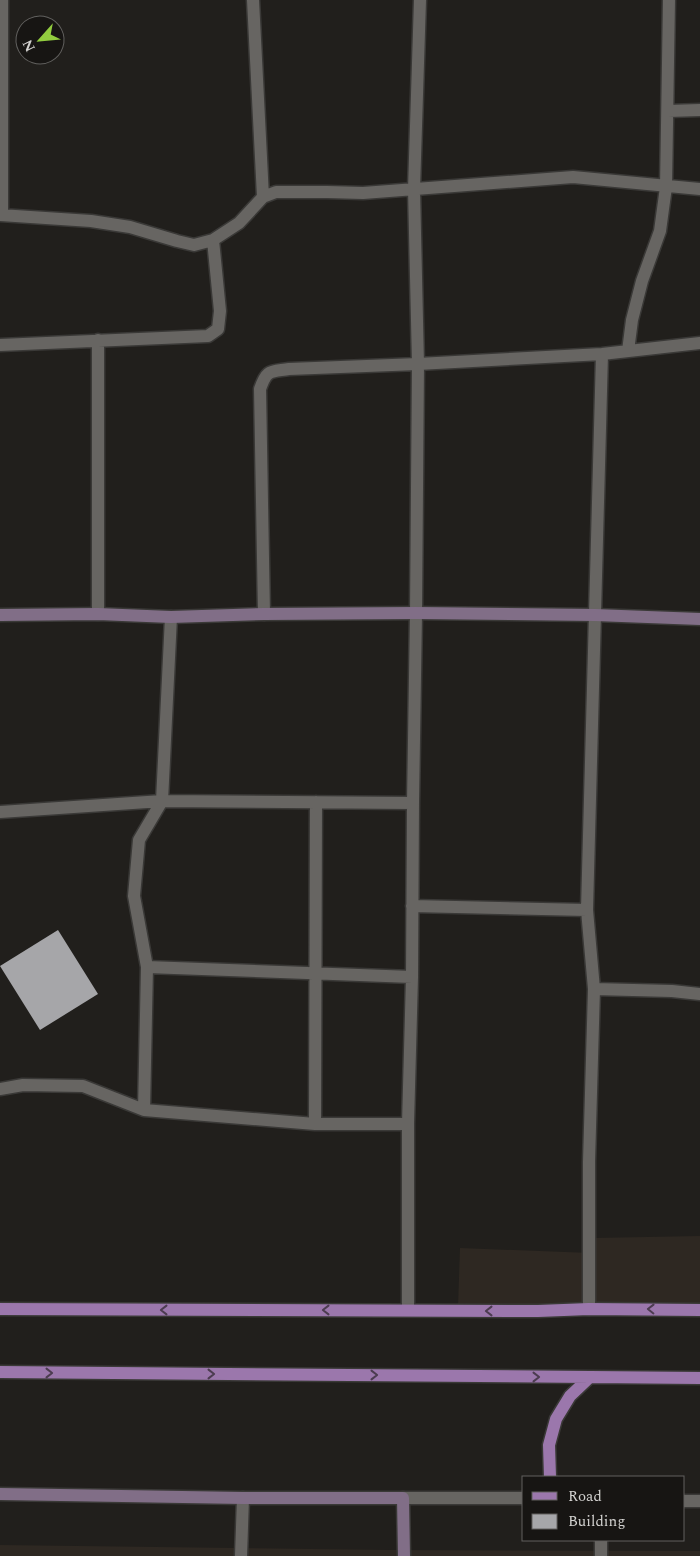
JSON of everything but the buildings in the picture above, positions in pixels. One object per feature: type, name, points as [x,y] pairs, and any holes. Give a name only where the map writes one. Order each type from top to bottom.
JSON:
[{"type":"main road","points":[[0,1309],[700,1310]]},
{"type":"main road","points":[[0,1372],[700,1378]]},
{"type":"main road","points":[[550,1476],[549,1446],[556,1419],[570,1396],[590,1377]]},
{"type":"street","points":[[2,0],[1,214],[91,221],[130,227],[177,242],[194,245],[213,240],[239,223],[263,197],[276,192],[363,193],[573,177],[700,189]]},
{"type":"street","points":[[253,0],[263,197]]},
{"type":"street","points":[[408,1310],[408,1124],[412,977],[418,364],[414,189],[420,0]]},
{"type":"street","points":[[628,351],[632,320],[642,281],[660,231],[666,187],[669,0]]},
{"type":"street","points":[[668,111],[700,110]]},
{"type":"street","points":[[0,345],[208,336],[218,329],[220,311],[213,240]]},
{"type":"street","points":[[98,340],[98,614]]},
{"type":"street","points":[[264,614],[260,389],[265,376],[272,371],[602,354],[700,343]]},
{"type":"street","points":[[589,1309],[594,989],[587,910],[602,354]]},
{"type":"street","points":[[0,615],[98,614],[171,617],[416,613],[595,615],[700,619]]},
{"type":"street","points":[[144,1110],[147,968],[134,896],[139,840],[162,800],[171,617]]},
{"type":"street","points":[[0,812],[162,800],[413,803]]},
{"type":"street","points":[[315,1124],[316,802]]},
{"type":"street","points":[[412,906],[587,910]]},
{"type":"street","points":[[147,968],[315,972],[412,977]]},
{"type":"street","points":[[594,989],[672,991],[700,994]]},
{"type":"street","points":[[0,1089],[23,1085],[84,1086],[144,1110],[315,1124],[408,1124]]},
{"type":"street","points":[[0,1494],[242,1498],[522,1498]]},
{"type":"street","points":[[241,1556],[242,1498]]},
{"type":"street","points":[[403,1498],[404,1556]]},
{"type":"street","points":[[685,1501],[700,1501]]},
{"type":"street","points":[[601,1541],[601,1556]]},
{"type":"shaded area","points":[[700,1236],[700,1307],[458,1307],[460,1248],[591,1253],[593,1238]]},
{"type":"shaded area","points":[[0,1545],[392,1550],[700,1551],[700,1556],[0,1556]]}]
